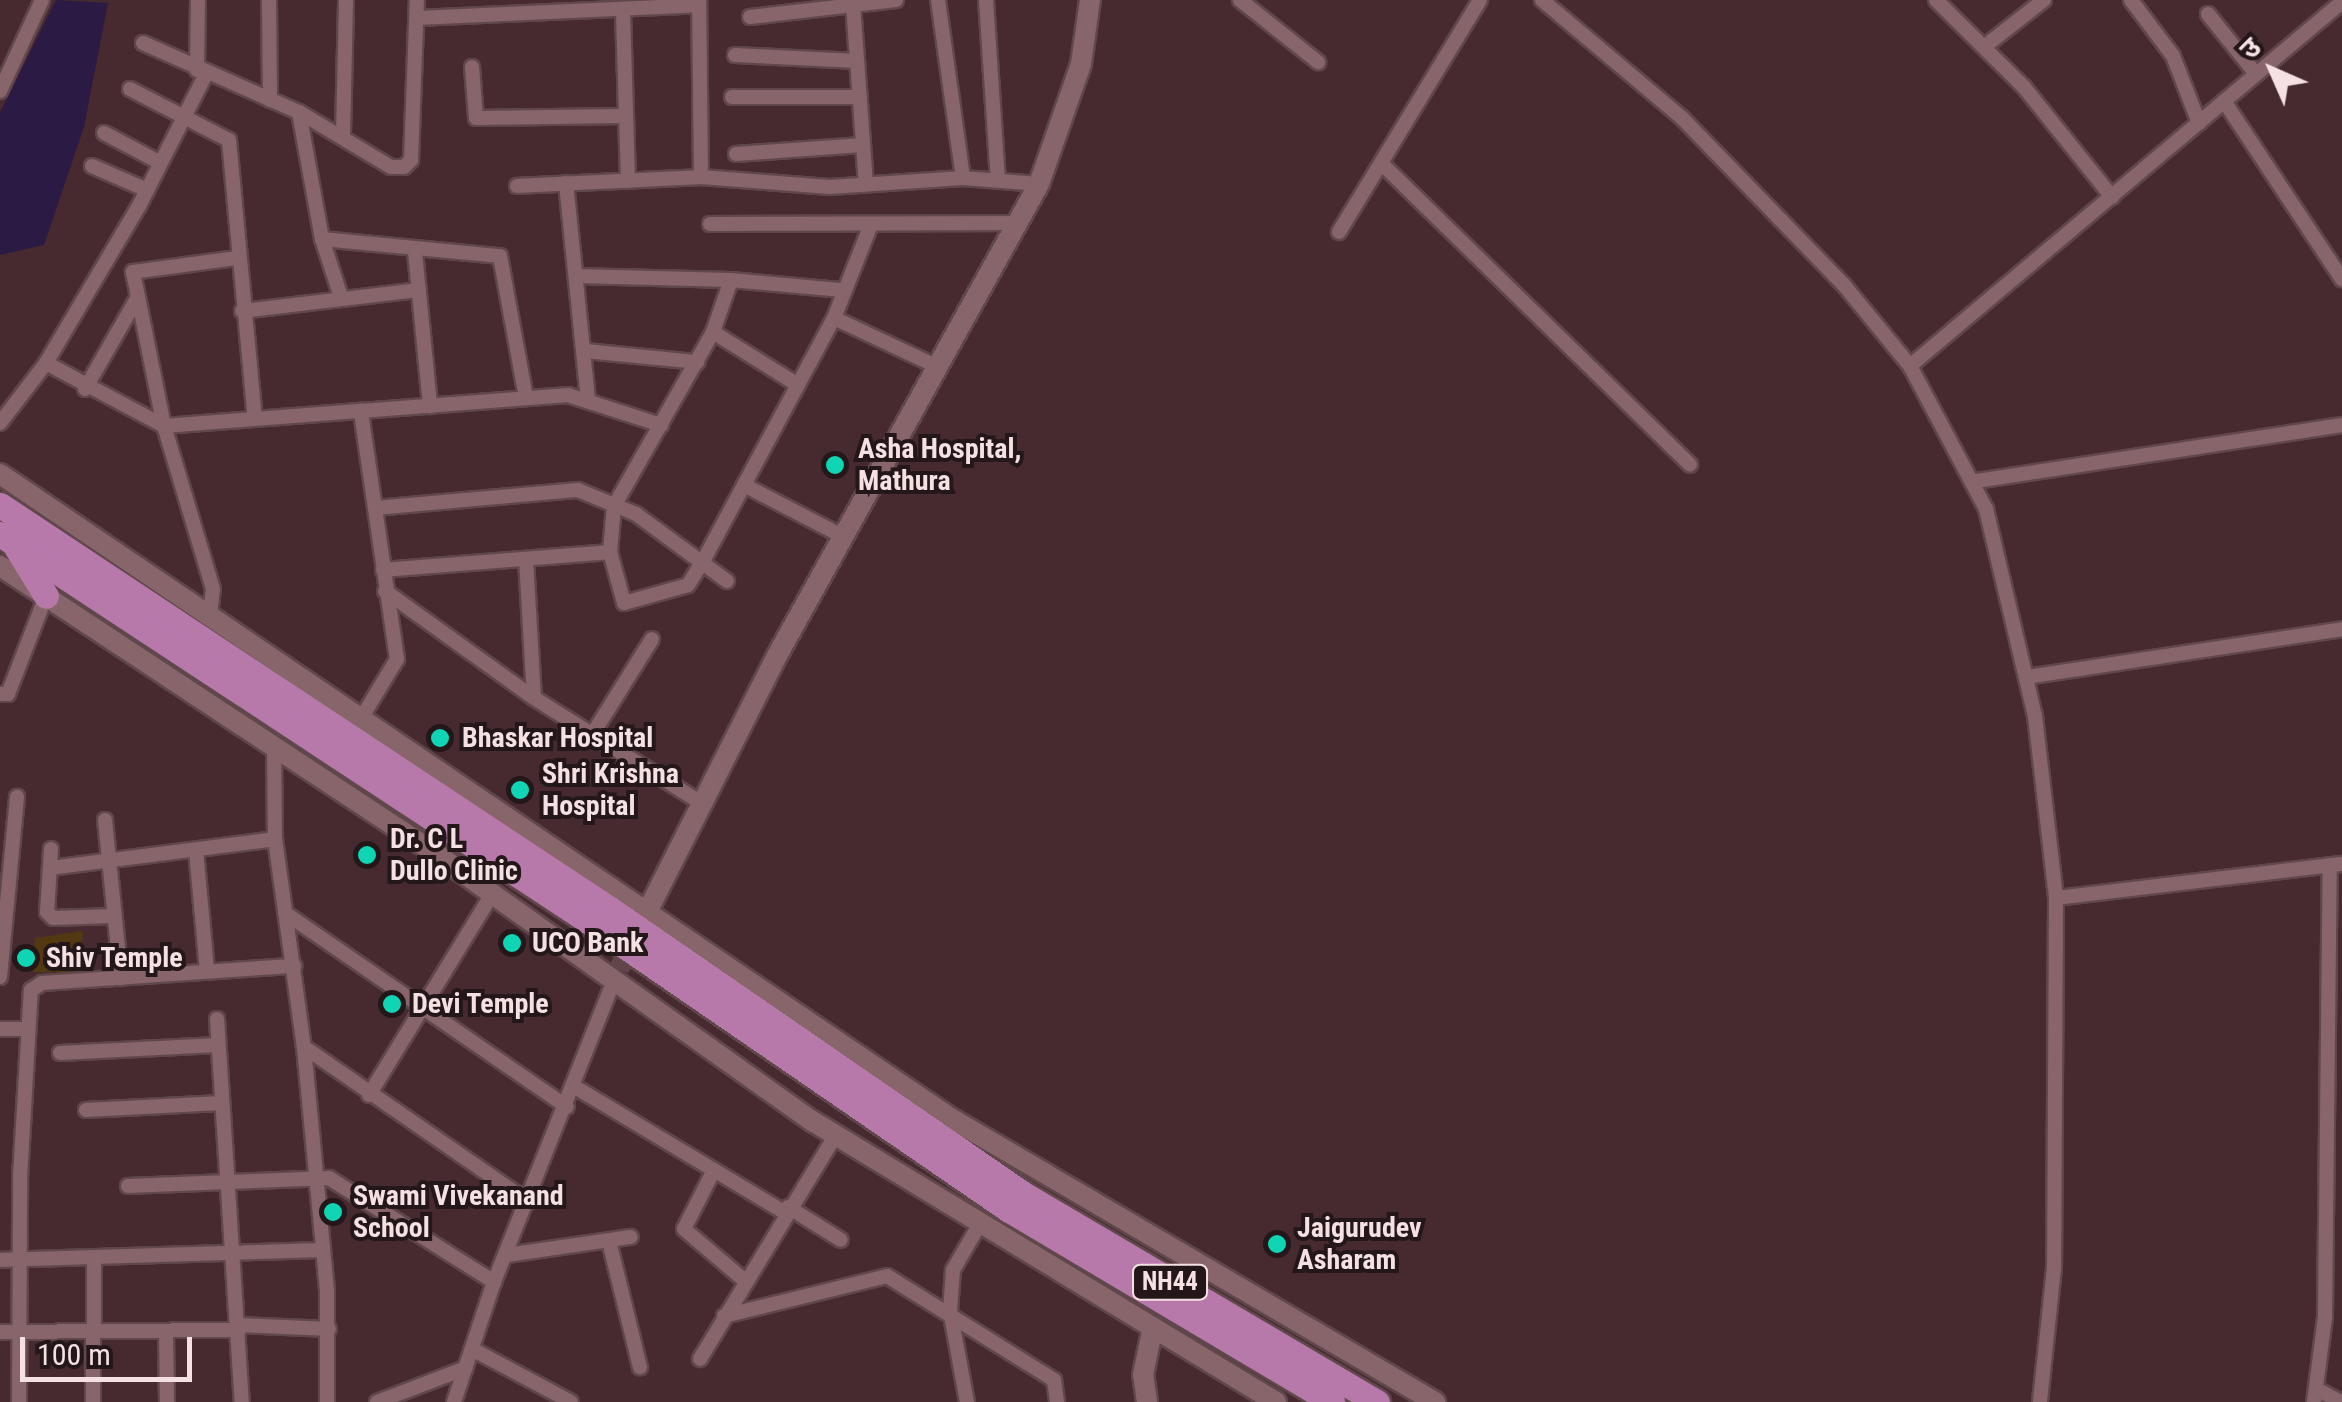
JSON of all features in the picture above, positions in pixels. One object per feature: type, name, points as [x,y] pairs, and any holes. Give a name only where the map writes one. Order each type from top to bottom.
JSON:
[{"type":"highway","name":"NH44","points":[[0,505],[610,909],[1035,1201],[1377,1402]]},
{"type":"highway","name":"NH44","points":[[6,538],[588,921],[1008,1210],[1332,1402]]},
{"type":"highway","points":[[6,538],[46,596]]},
{"type":"street","points":[[0,90],[42,0]]},
{"type":"street","points":[[0,423],[46,363],[187,118],[202,72],[198,0]]},
{"type":"street","points":[[269,0],[270,100]]},
{"type":"street","points":[[343,134],[346,0]]},
{"type":"street","points":[[143,43],[299,112],[343,134],[391,167],[411,160],[417,0]]},
{"type":"street","points":[[495,0],[496,18]]},
{"type":"street","points":[[750,17],[896,0]]},
{"type":"street","points":[[938,0],[963,178]]},
{"type":"street","points":[[986,0],[998,180]]},
{"type":"street","points":[[646,913],[842,536],[1020,224],[1039,184],[1081,64],[1090,0]]},
{"type":"street","points":[[1240,0],[1318,62]]},
{"type":"street","points":[[1339,232],[1480,0]]},
{"type":"street","points":[[1542,0],[1708,142],[1814,252],[1910,366],[1976,481],[2026,677],[2056,898],[2054,1268],[2040,1402]]},
{"type":"street","points":[[1936,0],[1984,47],[2112,196]]},
{"type":"street","points":[[1984,47],[2044,0]]},
{"type":"street","points":[[2132,0],[2173,56],[2199,123]]},
{"type":"street","points":[[417,18],[496,18],[561,7],[623,12],[699,2],[701,178]]},
{"type":"street","points":[[1910,366],[2342,2]]},
{"type":"street","points":[[853,4],[866,185]]},
{"type":"street","points":[[623,12],[623,116],[628,181]]},
{"type":"street","points":[[2208,14],[2256,74]]},
{"type":"street","points":[[734,56],[857,62]]},
{"type":"street","points":[[472,66],[476,118],[623,116]]},
{"type":"street","points":[[130,89],[229,140],[236,258],[255,419]]},
{"type":"street","points":[[732,96],[860,97]]},
{"type":"street","points":[[2224,101],[2342,279]]},
{"type":"street","points":[[299,112],[322,239],[340,297]]},
{"type":"street","points":[[104,133],[161,163]]},
{"type":"street","points":[[736,154],[863,145]]},
{"type":"street","points":[[1383,165],[1690,465]]},
{"type":"street","points":[[92,166],[147,190]]},
{"type":"street","points":[[517,186],[701,178],[866,185],[963,178],[1039,184]]},
{"type":"street","points":[[566,183],[588,400]]},
{"type":"street","points":[[710,224],[1020,224]]},
{"type":"street","points":[[731,280],[713,332],[614,506],[610,552],[624,603],[688,585],[834,318],[840,290],[854,277],[870,227]]},
{"type":"street","points":[[322,239],[416,252],[500,256],[526,396]]},
{"type":"street","points":[[416,252],[430,406]]},
{"type":"street","points":[[210,616],[213,588],[164,426],[132,272],[236,258]]},
{"type":"street","points":[[577,276],[731,280],[840,290]]},
{"type":"street","points":[[242,311],[419,290]]},
{"type":"street","points":[[85,390],[138,296]]},
{"type":"street","points":[[834,318],[938,367]]},
{"type":"street","points":[[713,332],[798,384]]},
{"type":"street","points":[[586,351],[697,362]]},
{"type":"street","points":[[46,363],[85,390],[164,426],[526,396],[588,400],[661,424]]},
{"type":"street","points":[[361,411],[397,659],[362,717]]},
{"type":"street","points":[[1976,481],[2342,425]]},
{"type":"street","points":[[0,474],[952,1119],[1436,1402]]},
{"type":"street","points":[[744,485],[842,536]]},
{"type":"street","points":[[375,508],[578,490],[636,514],[727,582]]},
{"type":"street","points":[[384,570],[610,552]]},
{"type":"street","points":[[526,559],[534,698]]},
{"type":"street","points":[[0,566],[616,977],[835,1136],[978,1228],[1276,1402]]},
{"type":"street","points":[[385,591],[534,698],[703,804]]},
{"type":"street","points":[[0,694],[8,694],[46,596]]},
{"type":"street","points":[[2026,677],[2342,629]]},
{"type":"street","points":[[592,735],[652,639]]},
{"type":"street","points":[[274,746],[275,838],[304,1047],[313,1176],[323,1250],[327,1402]]},
{"type":"street","points":[[0,977],[17,797]]},
{"type":"street","points":[[105,820],[121,978]]},
{"type":"street","points":[[50,868],[275,838]]},
{"type":"street","points":[[51,848],[47,912],[52,918],[114,916]]},
{"type":"street","points":[[196,850],[207,970]]},
{"type":"street","points":[[2056,898],[2336,864],[2335,1040],[2324,1317],[2315,1396],[2340,1402]]},
{"type":"street","points":[[369,1095],[492,894]]},
{"type":"street","points":[[285,913],[567,1108]]},
{"type":"street","points":[[19,1402],[24,1029],[34,986],[294,966]]},
{"type":"street","points":[[454,1402],[494,1282],[567,1108],[616,977]]},
{"type":"street","points":[[217,1019],[242,1402]]},
{"type":"street","points":[[0,1029],[24,1029]]},
{"type":"street","points":[[60,1053],[218,1045]]},
{"type":"street","points":[[304,1047],[529,1202]]},
{"type":"street","points":[[575,1087],[841,1240]]},
{"type":"street","points":[[86,1110],[221,1103]]},
{"type":"street","points":[[700,1359],[786,1209],[835,1136]]},
{"type":"street","points":[[714,1170],[684,1229],[744,1280]]},
{"type":"street","points":[[128,1186],[313,1176],[340,1182],[494,1282]]},
{"type":"street","points":[[967,1402],[950,1310],[953,1270],[978,1228]]},
{"type":"street","points":[[507,1255],[632,1237]]},
{"type":"street","points":[[609,1241],[640,1367]]},
{"type":"street","points":[[0,1260],[230,1256],[323,1250]]},
{"type":"street","points":[[94,1258],[94,1402]]},
{"type":"street","points":[[724,1316],[888,1276],[950,1310],[1054,1380],[1057,1402]]},
{"type":"street","points":[[0,1332],[328,1330]]},
{"type":"street","points":[[166,1331],[167,1402]]},
{"type":"street","points":[[1147,1402],[1142,1375],[1152,1331]]},
{"type":"street","points":[[472,1349],[571,1402]]},
{"type":"street","points":[[377,1402],[466,1368]]},
{"type":"shaded area","points":[[56,0],[108,3],[84,127],[44,245],[0,255],[0,112]]},
{"type":"shaded area","points":[[83,931],[79,972],[33,972],[35,938]]},
{"type":"tunnel","points":[[619,969],[635,935]]},
{"type":"place","name":"Asha Hospital, Mathura","points":[[835,465]]},
{"type":"place","name":"Bhaskar Hospital","points":[[440,738]]},
{"type":"place","name":"Shri Krishna Hospital","points":[[520,790]]},
{"type":"place","name":"Dr. C L Dullo Clinic","points":[[367,855]]},
{"type":"place","name":"UCO Bank","points":[[512,943]]},
{"type":"place","name":"Shiv Temple","points":[[26,958]]},
{"type":"place","name":"Devi Temple","points":[[392,1004]]},
{"type":"place","name":"Swami Vivekanand School","points":[[333,1212]]},
{"type":"place","name":"Jaigurudev Asharam","points":[[1277,1244]]}]
